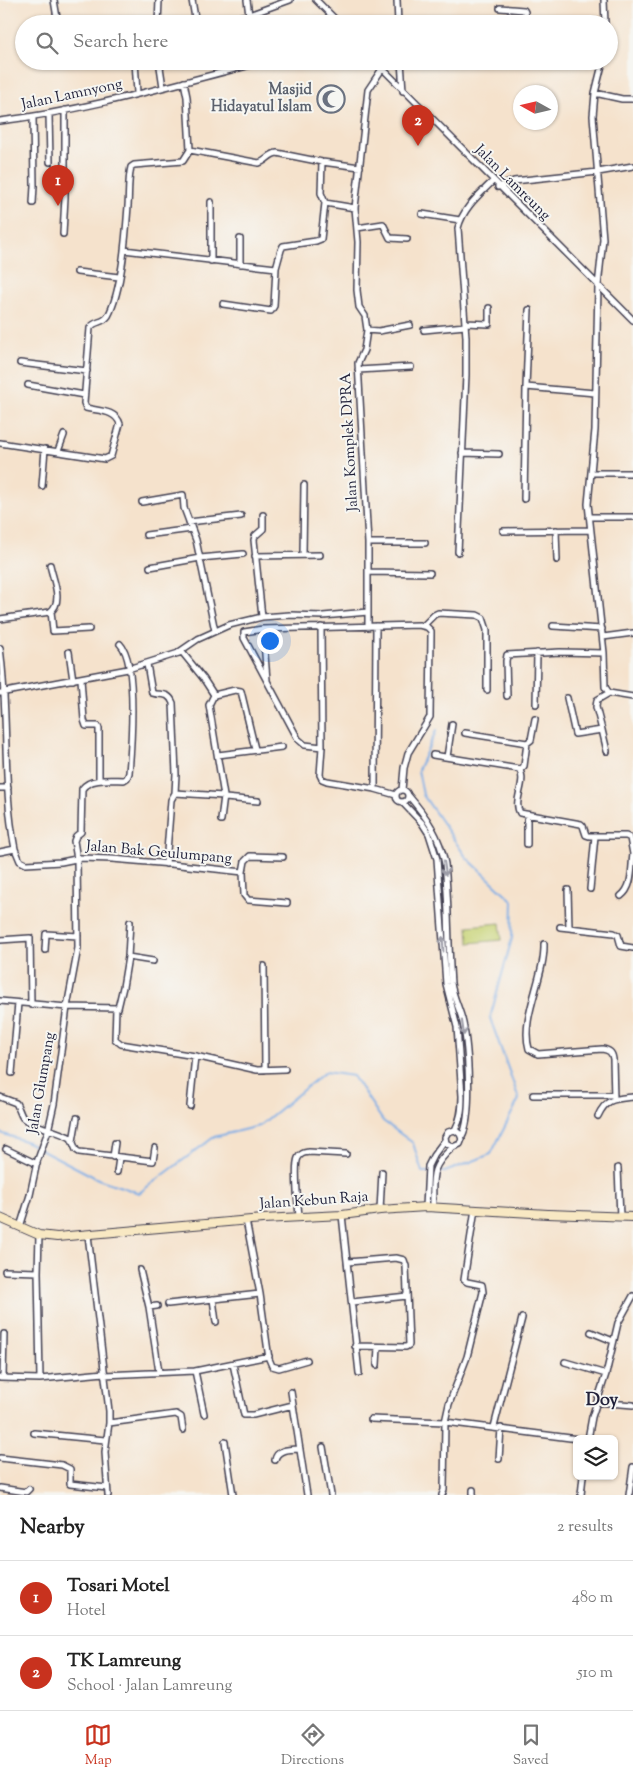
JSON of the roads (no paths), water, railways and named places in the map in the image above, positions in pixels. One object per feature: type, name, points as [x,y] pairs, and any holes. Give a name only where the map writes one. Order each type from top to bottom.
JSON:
[{"type":"street","points":[[54,0],[56,15]]},
{"type":"street","points":[[158,15],[159,0]]},
{"type":"street","points":[[192,0],[194,15]]},
{"type":"street","points":[[246,0],[249,15],[290,0]]},
{"type":"street","points":[[316,0],[331,15]]},
{"type":"street","points":[[397,0],[398,15]]},
{"type":"street","points":[[604,0],[604,15]]},
{"type":"street","points":[[500,8],[524,10],[525,15]]},
{"type":"street","points":[[136,70],[137,93]]},
{"type":"street","points":[[160,70],[163,87]]},
{"type":"street","name":"Jalan Lamnyong","points":[[0,121],[49,114],[231,70]]},
{"type":"street","points":[[381,70],[368,90],[355,208],[359,250],[357,290],[359,307],[365,316],[367,330],[379,331],[410,325]]},
{"type":"street","name":"Jalan Lamreung","points":[[383,70],[633,320]]},
{"type":"street","points":[[402,70],[403,91]]},
{"type":"street","points":[[601,70],[595,93],[593,116],[603,239],[598,286],[595,424],[588,504],[603,637],[604,687],[609,693],[633,698]]},
{"type":"street","points":[[0,443],[105,459],[111,456],[120,424],[118,419],[110,413],[86,408],[84,403],[90,328],[93,324],[104,321],[112,306],[124,250],[131,167],[134,165],[183,161],[190,150],[187,97],[184,82]]},
{"type":"street","points":[[595,93],[622,99],[633,99]]},
{"type":"street","points":[[63,234],[65,110]]},
{"type":"street","points":[[49,114],[50,162]]},
{"type":"street","points":[[33,117],[33,203]]},
{"type":"street","points":[[190,150],[259,164],[277,153],[360,167]]},
{"type":"street","points":[[222,304],[271,311],[274,306],[276,268],[283,246],[319,240],[321,236],[325,203],[321,193],[322,162]]},
{"type":"street","points":[[498,187],[514,182],[633,166]]},
{"type":"street","points":[[458,552],[466,375],[465,325],[458,228],[466,208],[493,181]]},
{"type":"street","points":[[211,202],[211,261]]},
{"type":"street","points":[[325,203],[355,208]]},
{"type":"street","points":[[422,214],[460,220]]},
{"type":"street","points":[[357,228],[382,224],[390,238],[407,239]]},
{"type":"street","points":[[240,239],[240,264]]},
{"type":"street","points":[[124,250],[276,268]]},
{"type":"street","points":[[77,272],[119,277]]},
{"type":"street","points":[[424,330],[489,324],[489,308]]},
{"type":"street","points":[[524,499],[529,310]]},
{"type":"street","name":"Jalan Komplek DPRA","points":[[367,330],[364,350],[358,363],[358,370],[368,543],[368,627]]},
{"type":"street","points":[[20,362],[87,371]]},
{"type":"street","points":[[358,370],[411,367]]},
{"type":"street","points":[[28,385],[84,395]]},
{"type":"street","points":[[526,387],[595,393]]},
{"type":"street","points":[[58,451],[64,435]]},
{"type":"street","points":[[42,486],[45,449]]},
{"type":"street","points":[[462,453],[499,454]]},
{"type":"street","points":[[590,473],[633,473]]},
{"type":"street","points":[[303,555],[304,485]]},
{"type":"street","points":[[142,502],[183,495],[184,508],[196,540],[214,632]]},
{"type":"street","points":[[262,617],[255,556],[255,536],[263,529],[263,515]]},
{"type":"street","points":[[189,522],[241,516]]},
{"type":"street","points":[[589,517],[633,517]]},
{"type":"street","points":[[146,535],[192,529]]},
{"type":"street","points":[[556,530],[557,560]]},
{"type":"street","points":[[503,531],[590,530]]},
{"type":"street","points":[[368,543],[425,543]]},
{"type":"street","points":[[150,567],[200,558],[243,554]]},
{"type":"street","points":[[255,556],[320,555]]},
{"type":"street","points":[[0,619],[51,611],[57,605],[58,600],[50,565]]},
{"type":"street","points":[[368,572],[430,572]]},
{"type":"street","points":[[51,611],[53,631],[89,629]]},
{"type":"street","points":[[2,693],[81,679],[147,664],[179,652],[198,639],[229,625],[262,617],[290,614],[323,616],[368,612]]},
{"type":"street","points":[[424,626],[438,613],[477,615],[483,618],[486,630],[487,690]]},
{"type":"street","points":[[375,789],[376,626]]},
{"type":"street","points":[[322,747],[305,745],[298,739],[244,636],[246,631],[321,627],[424,626],[429,629],[431,635],[430,717],[408,754],[404,768],[402,790]]},
{"type":"street","points":[[553,626],[602,629]]},
{"type":"street","points":[[321,627],[322,747],[320,775],[322,779],[396,795],[397,799],[422,823],[437,859],[452,990],[463,1023],[467,1068],[468,1119],[460,1144],[452,1147],[439,1160],[430,1183]]},
{"type":"street","points":[[263,629],[267,683]]},
{"type":"street","points":[[603,637],[633,632]]},
{"type":"street","points":[[81,679],[86,726],[98,726],[99,729],[99,780],[124,780],[127,778],[133,729],[128,669],[124,651],[120,644]]},
{"type":"street","points":[[0,648],[8,788],[15,849],[0,852]]},
{"type":"street","points":[[69,652],[73,680]]},
{"type":"street","points":[[179,652],[186,656],[214,695]]},
{"type":"street","points":[[536,704],[537,653]]},
{"type":"street","points":[[507,696],[507,655],[604,653]]},
{"type":"street","points":[[147,664],[152,693],[166,694],[171,697],[173,703],[176,759],[175,793],[170,800],[166,864]]},
{"type":"street","points":[[221,820],[225,797],[209,704],[214,695],[235,690],[241,691],[255,749]]},
{"type":"street","points":[[607,751],[596,707],[597,700],[609,693]]},
{"type":"street","points":[[568,698],[576,734],[602,730]]},
{"type":"street","points":[[465,733],[527,743],[532,740],[535,719]]},
{"type":"street","points":[[447,757],[452,724]]},
{"type":"street","points":[[520,770],[524,766],[527,743]]},
{"type":"street","points":[[218,755],[282,747]]},
{"type":"street","points":[[432,754],[520,770],[522,776],[518,810],[520,813],[581,824],[587,836],[628,837],[631,841],[633,854],[630,883],[627,890],[620,896]]},
{"type":"street","name":"Jalan Glumpang","points":[[20,1228],[54,1104],[67,1007],[76,964],[78,936],[77,859],[74,842],[76,836],[81,832],[82,789],[99,780]]},
{"type":"street","points":[[0,788],[8,788]]},
{"type":"street","points":[[396,795],[399,790],[402,790]]},
{"type":"street","points":[[402,790],[406,791],[425,814],[442,850],[447,884],[448,995],[457,1027],[462,1096],[461,1116],[455,1130]]},
{"type":"street","points":[[175,793],[258,801]]},
{"type":"street","points":[[402,802],[406,800],[408,795]]},
{"type":"street","points":[[526,844],[527,815]]},
{"type":"street","points":[[590,890],[595,836]]},
{"type":"street","name":"Jalan Bak Geulumpang","points":[[15,849],[20,861],[26,864],[77,859],[112,859],[243,872],[245,861],[250,856],[283,857]]},
{"type":"street","points":[[243,872],[244,895],[248,900],[287,903]]},
{"type":"street","points":[[440,885],[447,884]]},
{"type":"street","points":[[568,890],[569,928]]},
{"type":"street","points":[[130,922],[128,957],[119,1006],[116,1008],[114,1033],[116,1042],[195,1056],[257,1070],[285,1069]]},
{"type":"street","points":[[560,927],[614,933],[618,935],[620,946],[633,948]]},
{"type":"street","points":[[45,950],[46,934],[78,936]]},
{"type":"street","points":[[0,940],[30,938],[31,1005]]},
{"type":"street","points":[[544,944],[543,964],[529,1020],[527,1035],[529,1050],[538,1054],[608,1050],[612,1054],[613,1059],[614,1097]]},
{"type":"street","points":[[128,957],[153,962]]},
{"type":"street","points":[[264,966],[265,1070]]},
{"type":"street","points":[[0,1001],[31,1005],[116,1008]]},
{"type":"street","points":[[12,1073],[18,1003]]},
{"type":"street","points":[[190,1106],[195,1056]]},
{"type":"street","points":[[533,1095],[633,1097]]},
{"type":"street","points":[[598,1116],[604,1105],[614,1097]]},
{"type":"street","points":[[0,1098],[16,1103],[28,1122],[71,1138],[76,1150],[79,1152],[154,1162],[155,1148]]},
{"type":"street","points":[[73,1142],[77,1118]]},
{"type":"street","points":[[455,1130],[462,1136]]},
{"type":"street","points":[[429,1207],[430,1183],[428,1166],[448,1132],[455,1130]]},
{"type":"street","points":[[445,1140],[452,1147]]},
{"type":"street","points":[[115,1144],[117,1172]]},
{"type":"street","points":[[6,1149],[37,1164]]},
{"type":"street","points":[[299,1216],[297,1167],[299,1156],[308,1152],[346,1154]]},
{"type":"street","points":[[618,1168],[620,1217]]},
{"type":"street","points":[[380,1210],[382,1172]]},
{"type":"street","name":"Jalan Kebun Raja","points":[[0,1218],[39,1235],[57,1237],[88,1236],[246,1220],[342,1215],[429,1207],[633,1217]]},
{"type":"street","points":[[442,1495],[444,1490],[445,1422],[449,1404],[467,1357],[483,1292],[482,1285],[464,1280],[476,1209]]},
{"type":"street","points":[[342,1215],[359,1373]]},
{"type":"street","points":[[246,1220],[272,1366],[276,1368],[307,1360]]},
{"type":"street","points":[[39,1235],[40,1379]]},
{"type":"street","points":[[88,1236],[109,1423],[106,1440],[108,1495]]},
{"type":"street","points":[[348,1262],[396,1258],[404,1260],[406,1266],[409,1345],[406,1348],[355,1346]]},
{"type":"street","points":[[140,1270],[149,1307],[159,1372]]},
{"type":"street","points":[[5,1271],[38,1272]]},
{"type":"street","points":[[168,1304],[260,1294]]},
{"type":"street","points":[[352,1302],[407,1296]]},
{"type":"street","points":[[589,1435],[618,1323],[633,1296]]},
{"type":"street","points":[[213,1299],[216,1322]]},
{"type":"street","points":[[149,1307],[157,1306]]},
{"type":"street","points":[[625,1310],[633,1312]]},
{"type":"street","points":[[494,1427],[522,1318]]},
{"type":"street","points":[[591,1332],[613,1342]]},
{"type":"street","points":[[4,1334],[2,1378],[40,1379],[104,1374],[195,1371],[269,1356]]},
{"type":"street","points":[[377,1366],[378,1348]]},
{"type":"street","points":[[564,1362],[606,1374]]},
{"type":"street","points":[[234,1364],[244,1415],[253,1415],[293,1405]]},
{"type":"street","points":[[195,1371],[204,1414]]},
{"type":"street","points":[[291,1392],[307,1495]]},
{"type":"street","points":[[597,1402],[633,1405]]},
{"type":"street","points":[[109,1423],[176,1414],[181,1417],[183,1430]]},
{"type":"street","points":[[371,1419],[445,1422],[573,1438]]},
{"type":"street","points":[[498,1459],[501,1428]]},
{"type":"street","points":[[34,1433],[106,1440]]},
{"type":"street","points":[[225,1442],[233,1495]]},
{"type":"street","points":[[322,1448],[331,1495]]},
{"type":"street","points":[[275,1460],[276,1454],[279,1451],[300,1449]]},
{"type":"street","points":[[0,1458],[62,1465],[70,1469],[70,1484],[107,1488]]},
{"type":"street","points":[[629,1495],[633,1467]]},
{"type":"street","points":[[581,1495],[583,1480]]},
{"type":"street","points":[[0,1488],[26,1492],[29,1489]]},
{"type":"waterway","points":[[435,1172],[445,1172],[491,1154],[519,1099],[490,1018],[512,938],[513,901],[466,857],[423,795],[418,770],[436,731]]},
{"type":"waterway","points":[[0,1133],[25,1141],[98,1179],[139,1193],[214,1137],[259,1126],[325,1072],[353,1076],[383,1121],[413,1143],[422,1172],[428,1172]]},
{"type":"place","name":"Masjid Hidayatul Islam","points":[[331,99]]},
{"type":"place","name":"TK Lamreung","points":[[418,146]]},
{"type":"place","name":"Tosari Motel","points":[[58,206]]},
{"type":"district","name":"Doy","points":[[602,1401]]}]
